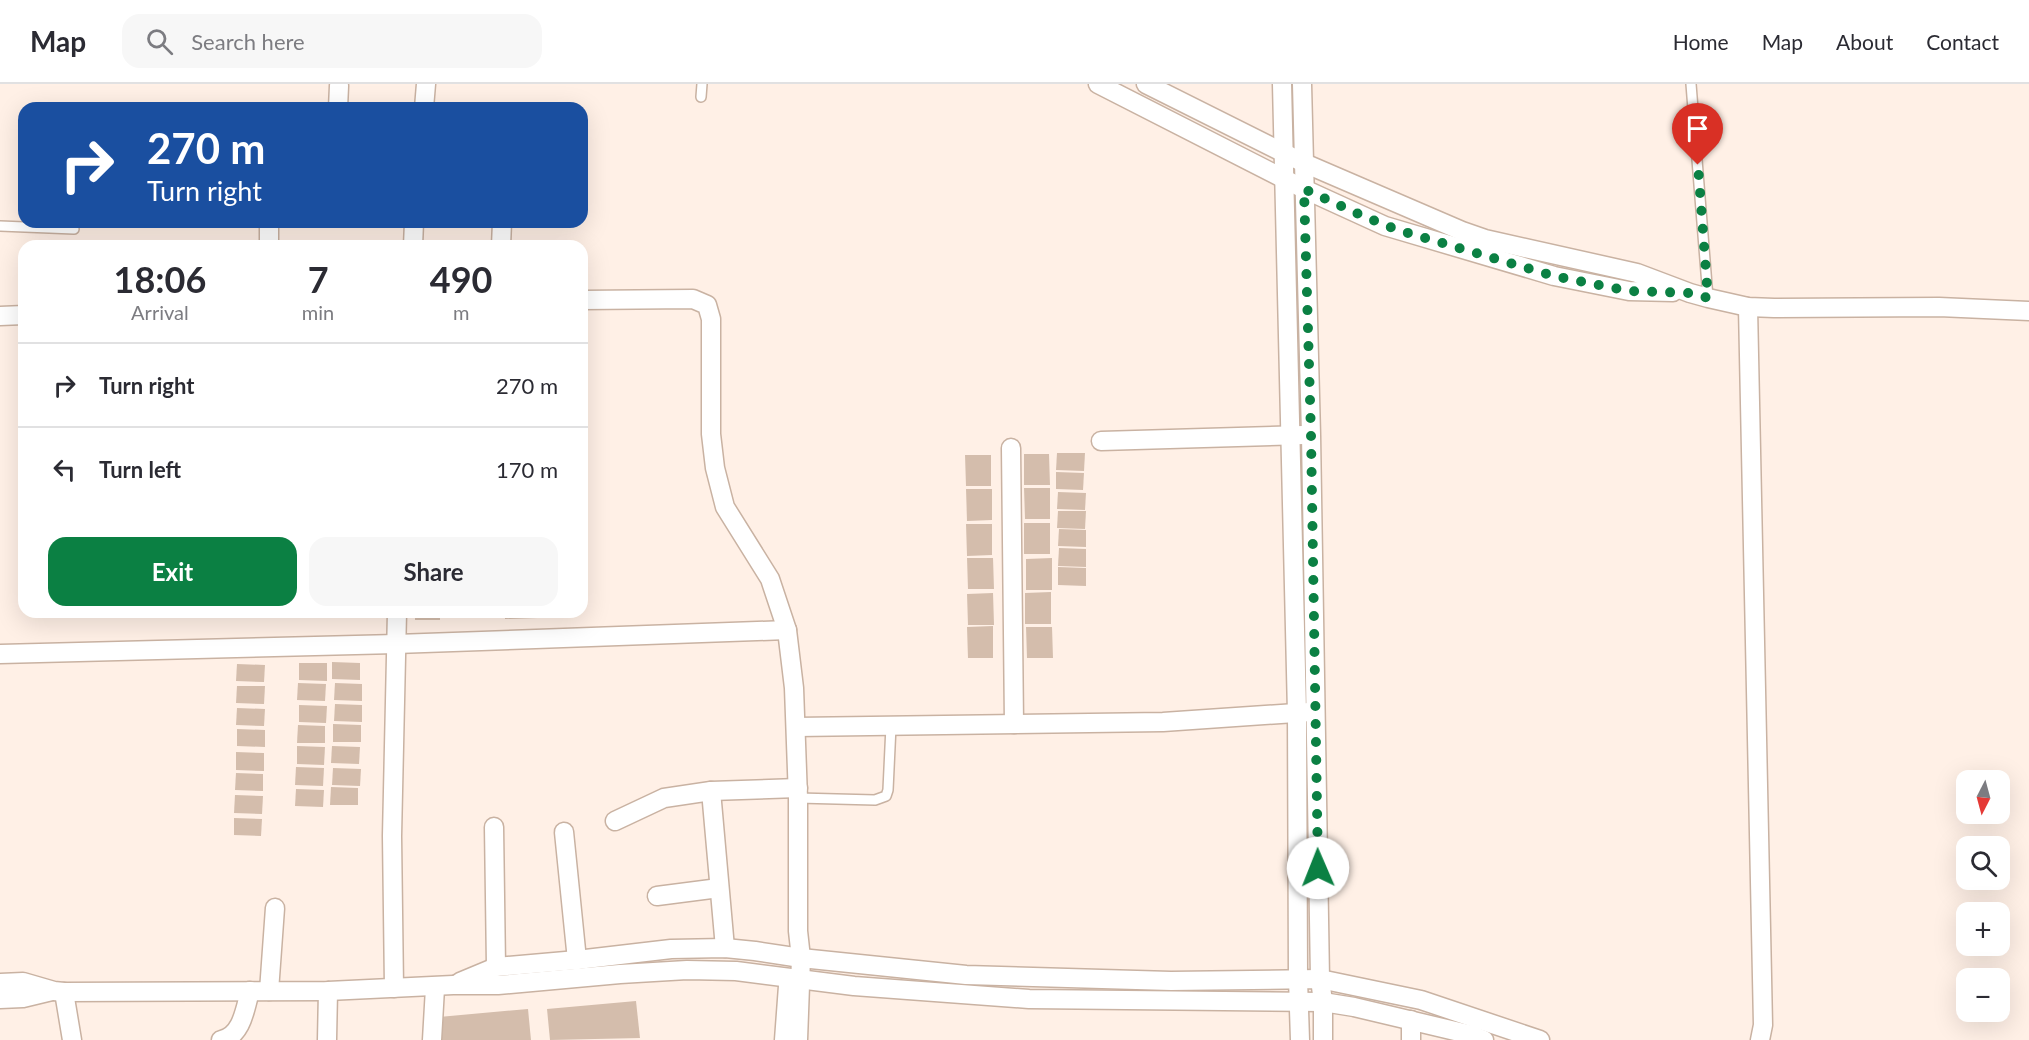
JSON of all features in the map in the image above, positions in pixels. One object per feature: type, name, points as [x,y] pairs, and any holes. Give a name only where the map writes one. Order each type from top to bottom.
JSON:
[{"type":"street","points":[[424,102],[426,84]]},
{"type":"street","points":[[1098,84],[1304,189],[1394,229],[1554,276],[1629,291],[1690,293]]},
{"type":"street","points":[[1146,84],[1304,163],[1477,237],[1637,273],[1708,298],[1748,307],[1939,307],[2029,311]]},
{"type":"street","points":[[1282,84],[1291,435],[1323,1002],[1323,1040]]},
{"type":"street","points":[[1300,1040],[1298,980],[1311,435],[1302,84]]},
{"type":"street","points":[[338,102],[339,86]]},
{"type":"street","points":[[588,300],[693,299],[707,305],[711,319],[711,434],[715,468],[725,507],[770,579],[787,630],[794,688],[798,793],[798,931],[794,979],[784,1040]]},
{"type":"street","points":[[1748,307],[1763,1025],[1760,1040]]},
{"type":"street","points":[[0,316],[18,315]]},
{"type":"street","points":[[1101,441],[1311,435]]},
{"type":"street","points":[[1011,448],[1014,724]]},
{"type":"street","points":[[394,988],[392,836],[397,618]]},
{"type":"street","points":[[0,654],[396,644],[787,630]]},
{"type":"street","points":[[796,727],[1163,722],[1306,712]]},
{"type":"street","points":[[615,821],[664,798],[711,792],[798,793]]},
{"type":"street","points":[[711,792],[725,948]]},
{"type":"street","points":[[494,827],[496,967]]},
{"type":"street","points":[[564,832],[577,960]]},
{"type":"street","points":[[657,896],[719,888]]},
{"type":"street","points":[[270,991],[275,908]]},
{"type":"street","points":[[444,986],[496,967],[671,948],[725,948],[966,975],[1171,981],[1320,979],[1421,1000],[1539,1040]]},
{"type":"street","points":[[0,999],[23,998],[59,991],[328,991],[498,985],[687,970],[736,971],[854,986],[1029,999],[1323,1002],[1411,1020],[1484,1040]]},
{"type":"street","points":[[794,979],[798,1040]]},
{"type":"street","points":[[0,983],[23,982],[59,991]]},
{"type":"street","points":[[432,1040],[444,986]]},
{"type":"street","points":[[59,991],[72,1040]]},
{"type":"street","points":[[327,1040],[328,991]]},
{"type":"street","points":[[221,1040],[228,1039],[235,1032],[241,1022],[250,992]]},
{"type":"street","points":[[1411,1020],[1411,1040]]},
{"type":"lane","points":[[701,97],[702,84]]},
{"type":"lane","points":[[1691,84],[1708,298]]},
{"type":"lane","points":[[0,226],[18,227]]},
{"type":"lane","points":[[49,228],[74,229]]},
{"type":"lane","points":[[798,793],[875,800],[886,796],[891,726]]},
{"type":"building","points":[[1057,453],[1085,453],[1084,471],[1056,470]]},
{"type":"building","points":[[1024,454],[1049,454],[1050,485],[1024,485]]},
{"type":"building","points":[[965,455],[991,455],[991,486],[966,486]]},
{"type":"building","points":[[1056,472],[1084,473],[1083,490],[1056,489]]},
{"type":"building","points":[[1024,488],[1050,488],[1050,519],[1025,519]]},
{"type":"building","points":[[966,489],[992,489],[992,520],[967,521]]},
{"type":"building","points":[[1058,492],[1086,493],[1085,510],[1057,509]]},
{"type":"building","points":[[1058,511],[1086,511],[1085,529],[1057,528]]},
{"type":"building","points":[[1024,523],[1050,523],[1050,554],[1024,554]]},
{"type":"building","points":[[966,524],[992,524],[992,555],[967,556]]},
{"type":"building","points":[[1059,529],[1086,530],[1086,547],[1058,546]]},
{"type":"building","points":[[1059,548],[1086,549],[1086,567],[1058,566]]},
{"type":"building","points":[[967,558],[993,558],[994,589],[968,589]]},
{"type":"building","points":[[1052,558],[1052,590],[1026,590],[1026,559]]},
{"type":"building","points":[[1058,567],[1086,568],[1086,586],[1058,585]]},
{"type":"building","points":[[1051,592],[1051,624],[1025,624],[1025,593]]},
{"type":"building","points":[[993,593],[994,625],[968,625],[967,594]]},
{"type":"building","points":[[415,618],[440,618],[440,620],[415,620]]},
{"type":"building","points":[[993,626],[993,658],[968,658],[967,627]]},
{"type":"building","points":[[1026,627],[1052,627],[1053,658],[1027,658]]},
{"type":"building","points":[[332,662],[360,663],[360,680],[332,679]]},
{"type":"building","points":[[299,663],[327,663],[327,681],[299,680]]},
{"type":"building","points":[[237,664],[265,665],[264,682],[236,681]]},
{"type":"building","points":[[298,683],[326,684],[325,701],[297,700]]},
{"type":"building","points":[[335,683],[362,684],[362,701],[334,700]]},
{"type":"building","points":[[237,686],[265,686],[264,704],[236,703]]},
{"type":"building","points":[[335,704],[362,705],[362,722],[334,721]]},
{"type":"building","points":[[299,705],[327,706],[326,723],[299,722]]},
{"type":"building","points":[[237,708],[265,709],[264,726],[236,725]]},
{"type":"building","points":[[333,724],[361,725],[361,742],[333,742]]},
{"type":"building","points":[[298,725],[325,726],[325,743],[297,743]]},
{"type":"building","points":[[237,729],[265,730],[265,747],[237,746]]},
{"type":"building","points":[[297,746],[325,747],[324,765],[297,764]]},
{"type":"building","points":[[332,746],[360,747],[359,764],[331,763]]},
{"type":"building","points":[[236,752],[264,753],[264,771],[236,770]]},
{"type":"building","points":[[296,767],[324,768],[323,786],[295,785]]},
{"type":"building","points":[[333,768],[361,769],[360,786],[332,785]]},
{"type":"building","points":[[236,773],[263,774],[263,791],[235,790]]},
{"type":"building","points":[[331,787],[358,788],[358,805],[330,805]]},
{"type":"building","points":[[296,789],[324,790],[323,807],[295,806]]},
{"type":"building","points":[[235,795],[263,796],[262,814],[234,813]]},
{"type":"building","points":[[234,818],[262,819],[261,836],[234,835]]},
{"type":"building","points":[[636,1001],[640,1038],[550,1040],[547,1009]]},
{"type":"building","points":[[528,1009],[531,1040],[441,1040],[439,1017]]},
{"type":"route","points":[[1318,868],[1311,435],[1304,189],[1385,226],[1554,276],[1629,291],[1690,293],[1708,298],[1698,165]]}]
